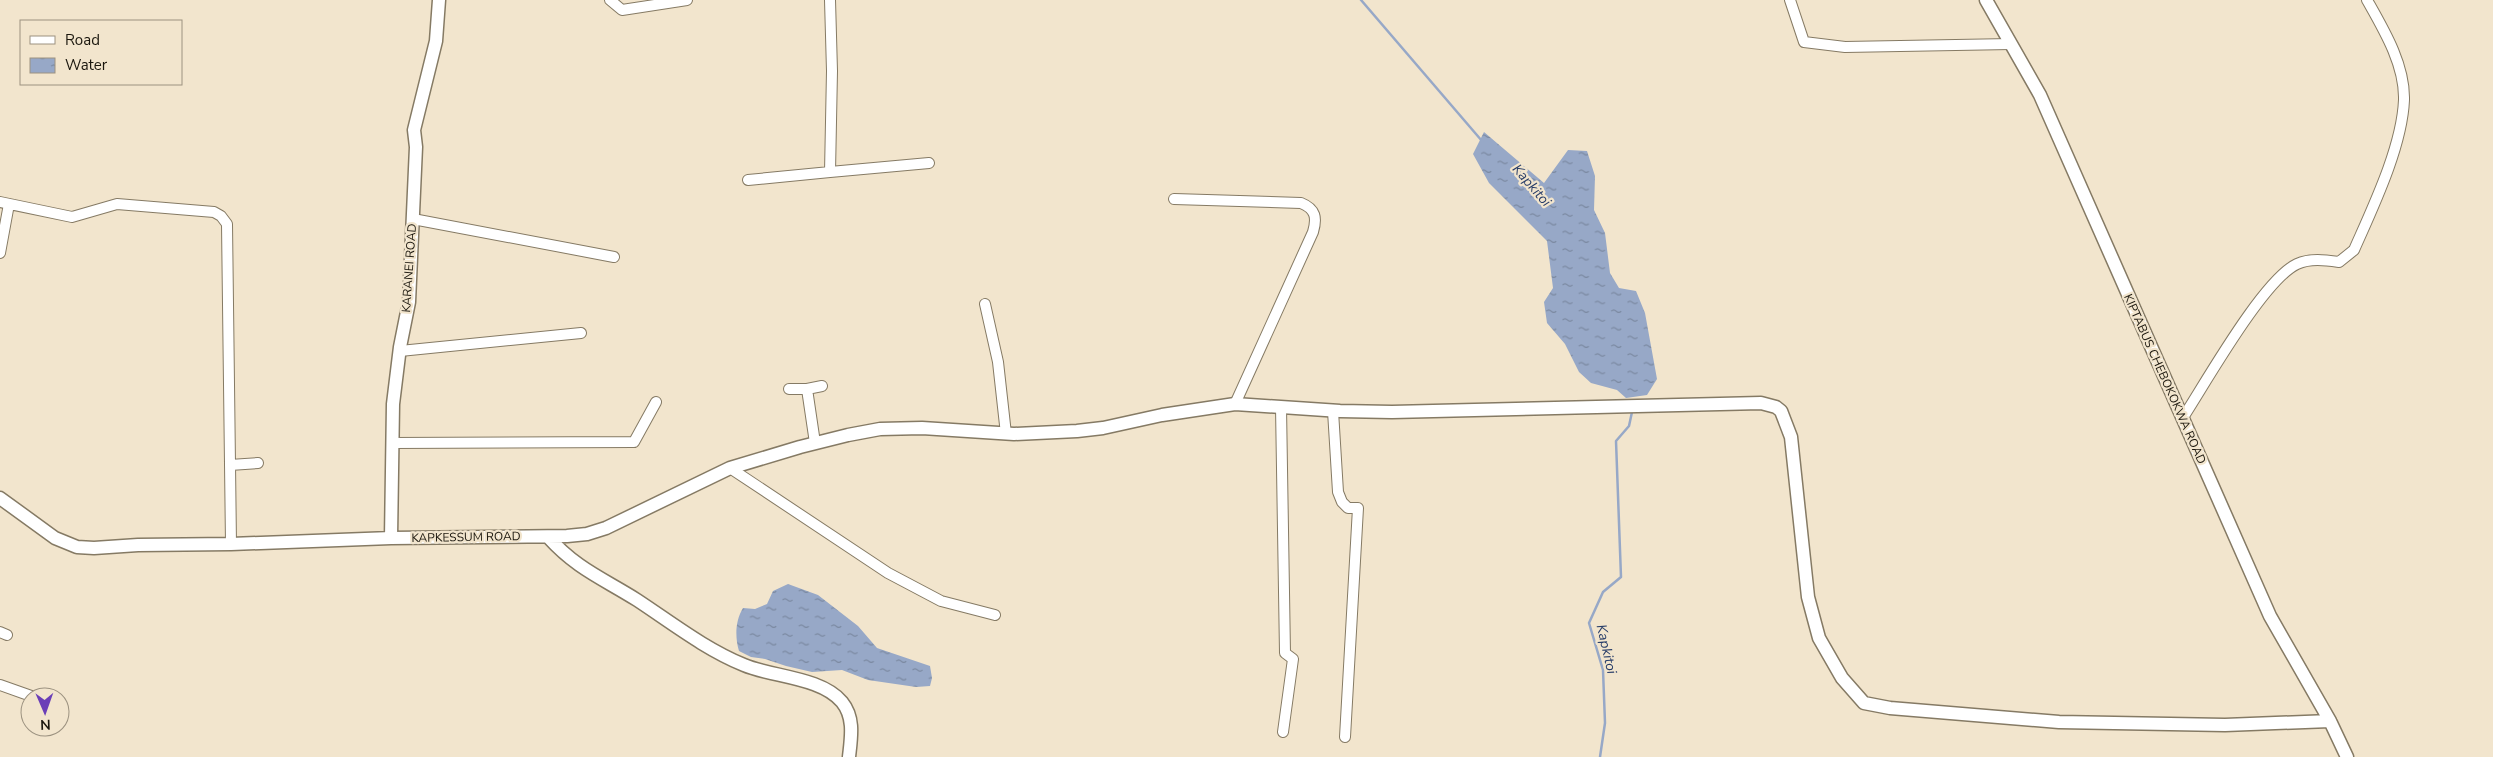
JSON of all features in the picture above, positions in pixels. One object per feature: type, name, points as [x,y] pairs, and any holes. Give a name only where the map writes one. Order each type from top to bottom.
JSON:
[{"type":"street","name":"KARANEI ROAD","points":[[391,538],[394,404],[400,351],[409,302],[416,147],[414,130],[436,41],[439,0]]},
{"type":"street","points":[[610,0],[622,10],[687,0]]},
{"type":"street","points":[[830,0],[832,71],[830,172]]},
{"type":"street","points":[[1790,0],[1804,42],[1845,47],[2011,44]]},
{"type":"street","name":"KIPTABUS CHEBOKOKWA ROAD","points":[[1986,0],[2040,95],[2270,616],[2330,721],[2347,757]]},
{"type":"street","points":[[2182,419],[2268,289],[2298,263],[2321,260],[2339,262],[2354,250],[2396,142],[2404,100],[2396,57],[2368,0]]},
{"type":"street","points":[[748,180],[930,163]]},
{"type":"street","points":[[1174,199],[1301,203],[1310,206],[1315,215],[1313,232],[1235,404]]},
{"type":"street","points":[[0,253],[5,203],[72,217],[117,204],[214,212],[221,216],[226,224],[231,544]]},
{"type":"street","points":[[413,219],[614,258]]},
{"type":"street","points":[[985,304],[998,362],[1006,434]]},
{"type":"street","points":[[400,351],[581,333]]},
{"type":"street","points":[[789,389],[807,389],[822,386]]},
{"type":"street","points":[[807,389],[815,443]]},
{"type":"street","points":[[392,442],[634,442],[656,402]]},
{"type":"street","name":"KAPKESSUM ROAD","points":[[0,498],[40,529],[64,543],[77,547],[587,534],[606,528],[730,468],[815,443],[880,430],[922,428],[1006,434],[1104,428],[1162,415],[1235,404],[1392,412],[1751,403],[1776,407],[1786,420],[1791,437],[1808,597],[1817,631],[1842,678],[1864,703],[1884,707],[2059,722],[2225,725],[2330,721]]},
{"type":"street","points":[[1281,407],[1285,653],[1293,659],[1283,732]]},
{"type":"street","points":[[1333,410],[1338,492],[1342,502],[1348,508],[1358,508],[1345,737]]},
{"type":"street","points":[[230,465],[258,463]]},
{"type":"street","points":[[730,468],[888,573],[942,602],[995,615]]},
{"type":"street","points":[[548,536],[574,563],[594,577],[636,600],[715,651],[745,666],[810,683],[832,693],[842,702],[848,713],[851,732],[848,757]]},
{"type":"street","points":[[0,685],[20,692]]},
{"type":"water","points":[[1484,132],[1544,183],[1568,150],[1587,151],[1595,176],[1594,210],[1605,233],[1610,273],[1619,288],[1636,291],[1645,313],[1657,379],[1647,395],[1626,398],[1617,390],[1591,383],[1579,372],[1565,344],[1547,323],[1544,302],[1553,288],[1547,241],[1489,183],[1473,154]]},
{"type":"water","points":[[788,584],[818,595],[858,626],[877,648],[930,666],[932,678],[930,686],[916,687],[868,680],[842,670],[812,672],[751,657],[739,651],[736,630],[738,618],[743,608],[755,609],[767,604],[773,591]]},
{"type":"waterway","name":"Kapkitoi","points":[[1361,0],[1482,141]]},
{"type":"waterway","name":"Kapkitoi","points":[[1600,757],[1605,723],[1603,670],[1589,623],[1603,592],[1621,577],[1616,441],[1629,426],[1632,412]]}]
